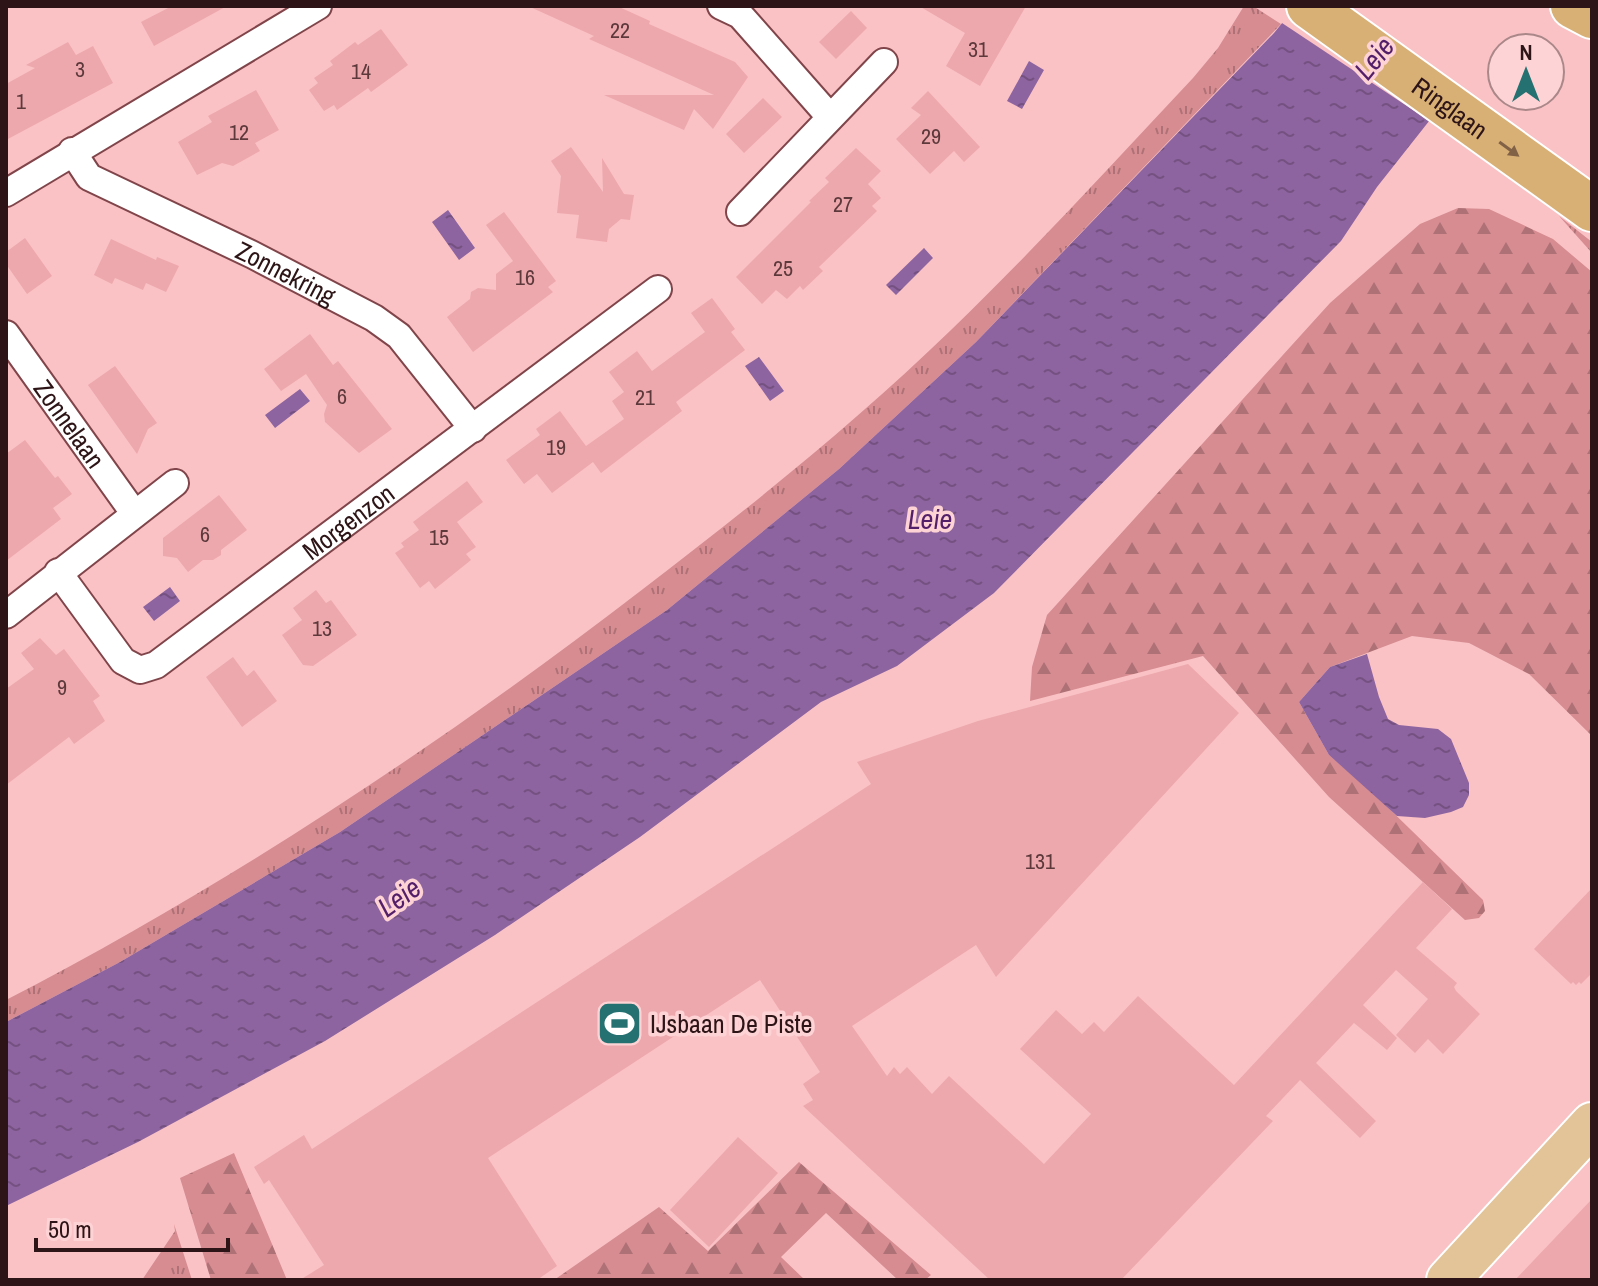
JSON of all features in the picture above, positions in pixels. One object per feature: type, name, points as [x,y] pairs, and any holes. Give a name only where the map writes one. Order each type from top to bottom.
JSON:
[{"type":"highway","name":"Ringlaan","points":[[1309,6],[1592,209]]},
{"type":"highway","points":[[1573,6],[1592,16]]},
{"type":"main road","points":[[1448,1280],[1592,1124]]},
{"type":"street","points":[[6,193],[318,6]]},
{"type":"street","points":[[721,6],[740,15],[830,117]]},
{"type":"street","points":[[740,212],[884,62]]},
{"type":"street","name":"Zonnekring","points":[[72,151],[89,177],[253,255],[374,318],[399,336],[473,429]]},
{"type":"street","name":"Morgenzon","points":[[58,572],[123,661],[140,670],[156,665],[658,289]]},
{"type":"street","name":"Zonnelaan","points":[[6,334],[134,513]]},
{"type":"street","points":[[6,615],[175,483]]},
{"type":"green space","points":[[1244,6],[1253,6],[1281,24],[976,342],[839,469],[667,610],[340,832],[120,962],[6,1022],[6,1000],[253,860],[413,756],[567,646],[801,464],[915,365],[1043,237],[1193,78],[1218,48]]},
{"type":"green space","points":[[1458,208],[1489,209],[1553,239],[1592,272],[1592,736],[1529,674],[1469,643],[1412,636],[1330,667],[1299,702],[1329,755],[1372,792],[1483,900],[1485,911],[1479,918],[1465,920],[1329,797],[1203,656],[1030,701],[1032,667],[1047,615],[1330,303],[1420,224]]},
{"type":"green space","points":[[1559,216],[1592,242],[1592,253]]},
{"type":"green space","points":[[234,1153],[287,1280],[211,1280],[180,1178]]},
{"type":"green space","points":[[799,1162],[931,1275],[925,1280],[898,1280],[826,1213],[781,1257],[805,1280],[554,1280],[659,1207],[708,1251]]},
{"type":"green space","points":[[174,1224],[192,1280],[142,1280],[175,1231]]},
{"type":"water","name":"Leie","points":[[1296,6],[1520,6],[1499,32],[1486,32],[1486,49],[1377,187],[1341,241],[994,593],[897,666],[821,702],[640,837],[495,935],[325,1041],[138,1142],[6,1206],[6,1022],[120,962],[340,832],[667,610],[839,469],[976,342],[1274,33]]},
{"type":"water","points":[[1029,61],[1044,70],[1022,109],[1007,101]]},
{"type":"water","points":[[448,210],[475,248],[459,260],[432,222]]},
{"type":"water","points":[[924,248],[933,258],[896,295],[886,285]]},
{"type":"water","points":[[759,357],[784,391],[770,401],[745,366]]},
{"type":"water","points":[[300,389],[310,401],[275,428],[265,415]]},
{"type":"water","points":[[170,587],[180,601],[154,621],[143,607]]},
{"type":"water","points":[[1367,654],[1388,719],[1399,725],[1438,729],[1451,739],[1469,783],[1469,795],[1463,807],[1425,818],[1397,816],[1329,755],[1299,702],[1330,667]]},
{"type":"pier","points":[[1291,6],[1524,6],[1504,32],[1486,32],[1486,56],[1434,124],[1279,21]]},
{"type":"building","points":[[172,6],[227,6],[154,46],[141,22]]},
{"type":"building","points":[[528,6],[617,6],[650,21],[649,24],[735,62],[748,77],[713,129],[694,109],[684,130],[604,95],[714,95],[589,39],[594,36]]},
{"type":"building","points":[[919,6],[1026,6],[980,86],[946,66],[965,33]]},
{"type":"building","points":[[851,11],[867,28],[836,59],[819,42]]},
{"type":"building","points":[[381,29],[408,65],[371,92],[368,88],[337,110],[334,105],[324,111],[309,90],[318,83],[314,78],[333,65],[330,61],[355,42],[358,45]]},
{"type":"building","points":[[68,42],[76,55],[93,46],[113,83],[6,140],[6,84],[35,68],[26,65]]},
{"type":"building","points":[[256,90],[279,130],[255,143],[260,151],[233,166],[222,163],[197,175],[178,142],[212,122],[208,116]]},
{"type":"building","points":[[928,91],[980,147],[964,162],[954,151],[930,174],[896,139],[921,115],[911,108]]},
{"type":"building","points":[[763,98],[782,117],[744,153],[726,134]]},
{"type":"building","points":[[571,147],[603,192],[602,158],[624,194],[634,195],[630,220],[621,219],[609,229],[607,242],[576,238],[579,215],[557,213],[561,176],[551,161]]},
{"type":"building","points":[[856,148],[881,171],[868,184],[881,198],[872,206],[877,211],[819,267],[823,271],[803,290],[800,286],[787,299],[776,290],[762,304],[736,277],[811,202],[829,182],[825,178]]},
{"type":"building","points":[[504,212],[556,281],[548,287],[553,292],[473,352],[447,317],[470,299],[471,292],[478,288],[496,290],[496,274],[513,261],[486,225]]},
{"type":"building","points":[[25,238],[52,276],[27,294],[6,264],[6,252]]},
{"type":"building","points":[[111,239],[156,260],[157,257],[179,266],[166,292],[146,283],[143,290],[115,278],[112,284],[94,275]]},
{"type":"building","points":[[712,298],[735,329],[731,332],[745,350],[676,402],[682,411],[601,473],[593,462],[552,493],[537,474],[524,484],[506,460],[540,435],[536,429],[560,411],[586,446],[624,419],[612,401],[624,392],[609,372],[637,351],[652,371],[705,332],[691,313]]},
{"type":"building","points":[[310,334],[333,365],[338,361],[392,429],[359,453],[325,422],[327,405],[306,374],[281,391],[264,369]]},
{"type":"building","points":[[115,366],[157,423],[148,429],[137,454],[88,385]]},
{"type":"building","points":[[25,440],[72,494],[53,508],[61,519],[6,561],[6,454]]},
{"type":"building","points":[[467,481],[483,502],[457,522],[476,547],[466,554],[471,560],[435,589],[429,581],[420,588],[395,553],[404,547],[401,543],[419,530],[413,522]]},
{"type":"building","points":[[219,495],[247,530],[221,550],[221,555],[213,560],[203,560],[188,572],[177,558],[163,556],[163,538]]},
{"type":"building","points":[[316,590],[326,603],[331,600],[357,635],[313,666],[303,665],[282,635],[302,620],[293,608]]},
{"type":"building","points":[[40,638],[56,655],[64,649],[100,696],[93,701],[105,721],[74,744],[69,737],[6,785],[6,689],[34,669],[21,653]]},
{"type":"building","points":[[233,657],[247,676],[254,670],[277,701],[242,727],[206,677]]},
{"type":"building","points":[[1188,664],[1239,713],[996,977],[976,945],[852,1026],[887,1076],[894,1067],[900,1074],[907,1067],[932,1094],[949,1076],[1044,1164],[1091,1114],[1020,1049],[1056,1010],[1082,1034],[1094,1022],[1104,1032],[1138,996],[1234,1085],[1423,882],[1452,909],[1416,948],[1457,983],[1454,987],[1456,991],[1480,1014],[1443,1054],[1428,1039],[1415,1053],[1396,1035],[1428,999],[1396,970],[1363,1005],[1397,1038],[1387,1050],[1354,1023],[1316,1063],[1376,1121],[1360,1138],[1300,1080],[1266,1116],[1273,1121],[1121,1280],[990,1280],[803,1106],[813,1100],[803,1084],[820,1072],[760,980],[488,1158],[557,1266],[537,1280],[300,1280],[324,1265],[269,1180],[264,1184],[254,1167],[304,1135],[312,1149],[871,784],[857,762],[978,721]]},
{"type":"building","points":[[1592,888],[1592,973],[1576,985],[1571,984],[1534,949]]},
{"type":"building","points":[[738,1137],[778,1173],[709,1247],[670,1210]]},
{"type":"building","points":[[1592,1199],[1592,1280],[1515,1280]]},
{"type":"place","name":"IJsbaan De Piste","points":[[619,1023]]}]
